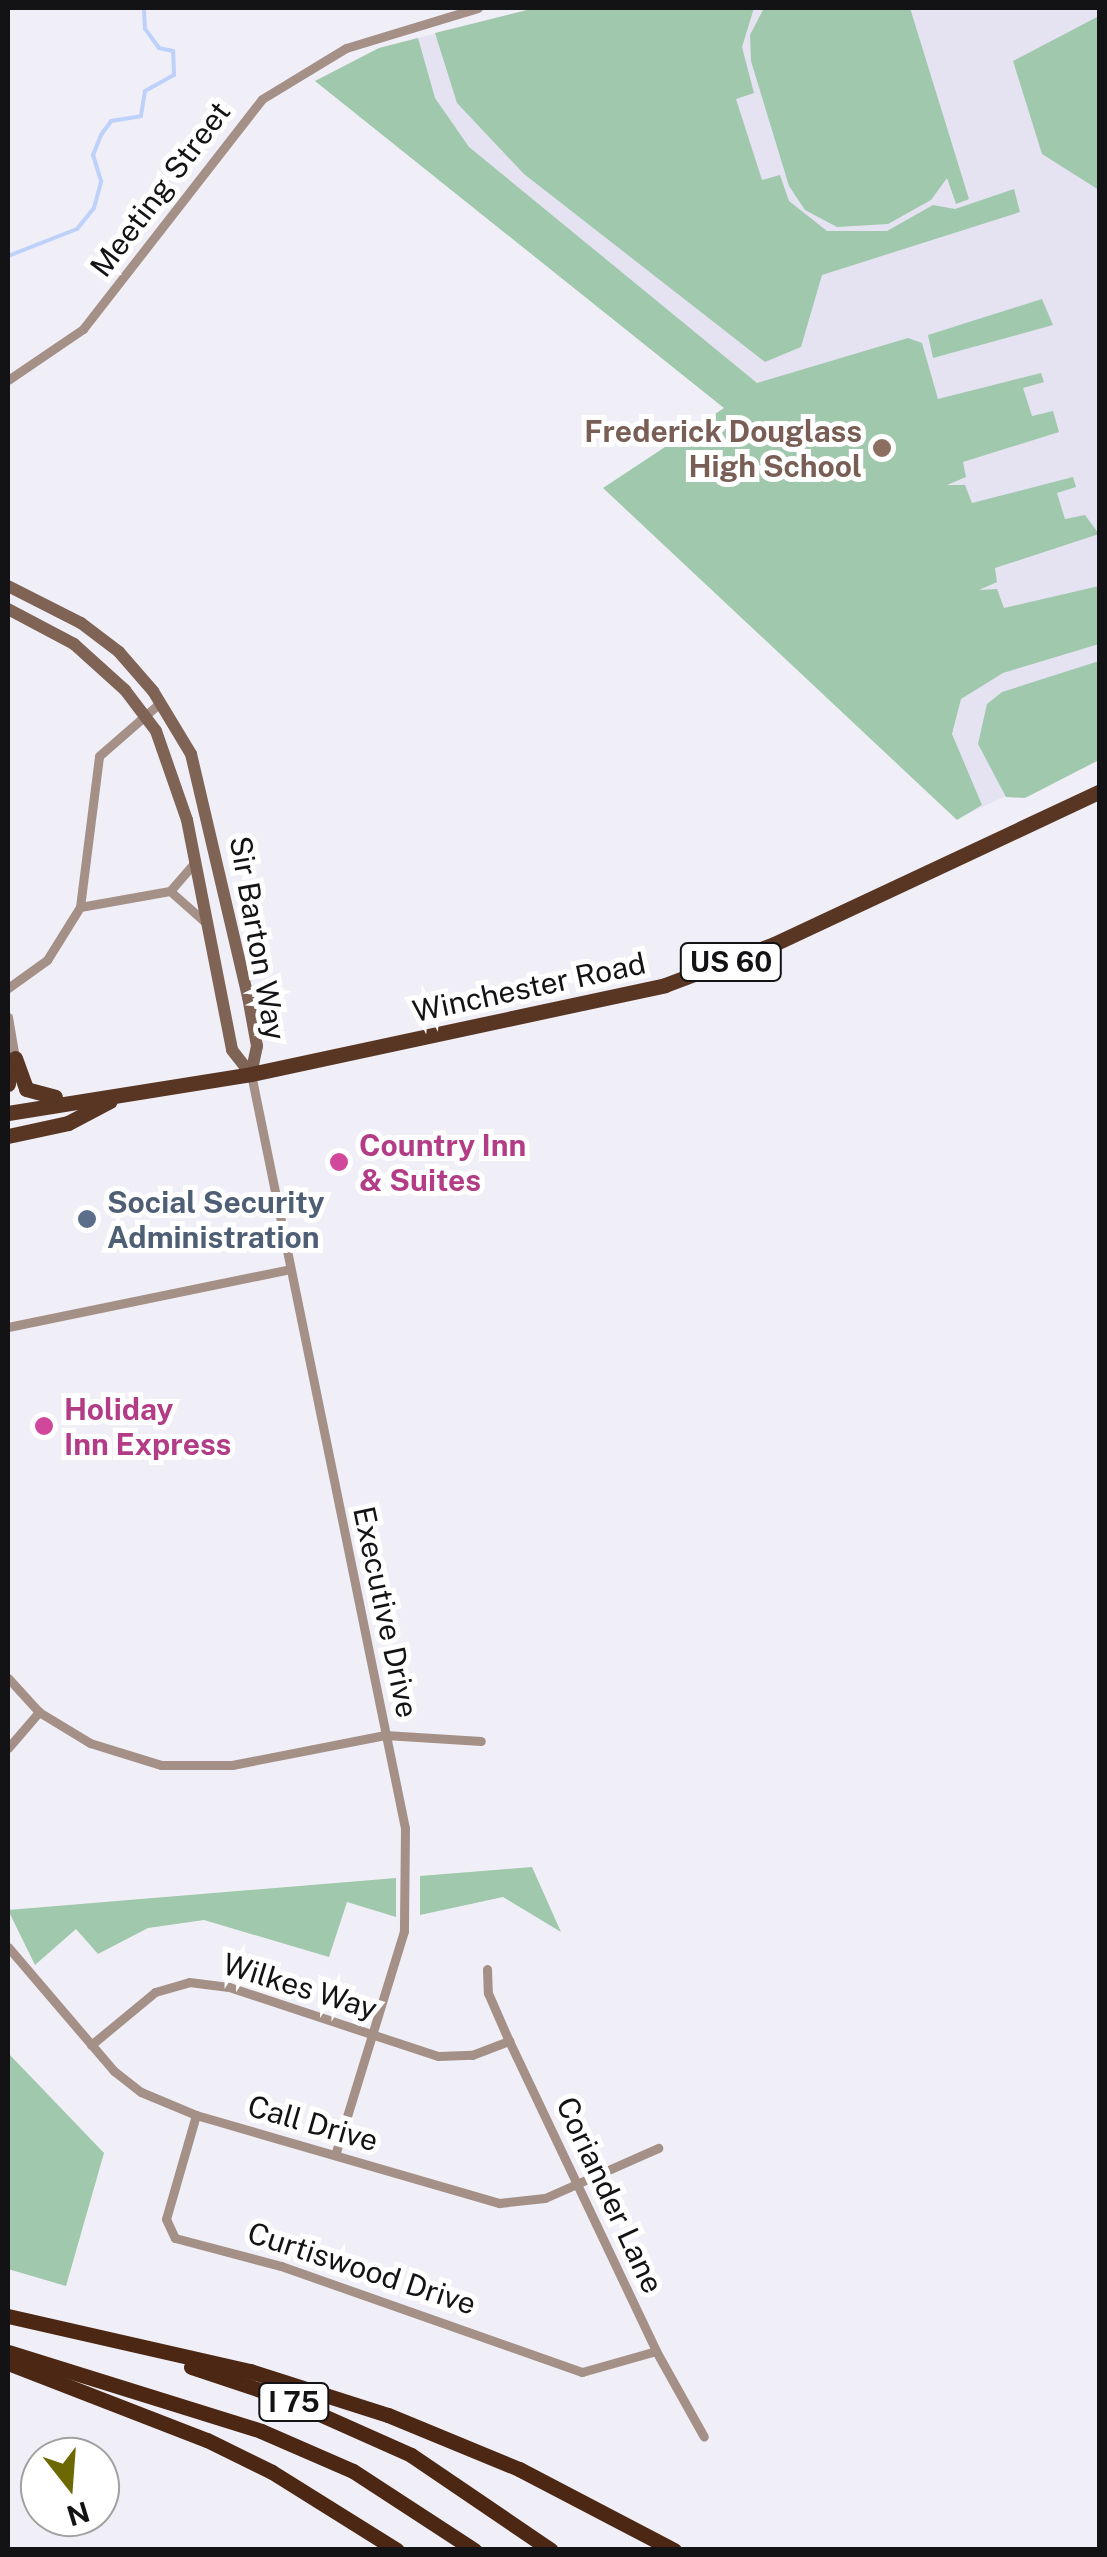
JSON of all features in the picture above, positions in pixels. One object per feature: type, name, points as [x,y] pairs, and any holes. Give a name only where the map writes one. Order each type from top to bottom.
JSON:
[{"type":"highway","name":"Winchester Road","points":[[8,1113],[79,1098],[113,1099],[251,1074],[691,976],[774,944],[1100,791]]},
{"type":"highway","points":[[8,1084],[11,1063]]},
{"type":"highway","points":[[11,1063],[34,1094],[79,1098]]},
{"type":"highway","name":"Winchester Road","points":[[8,1136],[68,1122],[113,1099]]},
{"type":"highway","points":[[8,2317],[250,2371],[388,2415],[519,2469],[674,2550]]},
{"type":"highway","name":"I 75","points":[[8,2317],[204,2371],[353,2426],[472,2492],[551,2550]]},
{"type":"highway","name":"I 75","points":[[8,2352],[261,2431],[352,2471],[474,2550]]},
{"type":"highway","points":[[8,2363],[223,2448],[397,2550]]},
{"type":"main road","name":"Sir Barton Way","points":[[8,586],[101,637],[161,702],[191,754],[212,822],[257,1046],[251,1074]]},
{"type":"main road","name":"Sir Barton Way","points":[[8,609],[74,644],[144,715],[179,787],[232,1050],[251,1074]]},
{"type":"street","name":"Meeting Street","points":[[8,380],[83,330],[262,99],[346,48],[478,8]]},
{"type":"street","points":[[8,988],[47,960],[80,907],[94,765],[161,702]]},
{"type":"street","points":[[80,907],[170,891],[195,862]]},
{"type":"street","points":[[170,891],[208,925]]},
{"type":"street","points":[[8,1017],[11,1063]]},
{"type":"street","name":"Executive Drive","points":[[251,1074],[405,1828],[406,1903],[398,1957],[335,2155]]},
{"type":"street","points":[[8,1327],[290,1269]]},
{"type":"street","points":[[8,1678],[39,1712],[122,1756],[180,1766],[232,1765],[385,1735],[481,1742]]},
{"type":"street","points":[[8,1748],[39,1712]]},
{"type":"street","name":"Call Drive","points":[[8,1946],[91,2045],[142,2092],[196,2114],[499,2204],[524,2204],[658,2148]]},
{"type":"street","name":"Coriander Lane","points":[[487,1969],[488,1992],[508,2042],[656,2351],[704,2437]]},
{"type":"street","name":"Wilkes Way","points":[[91,2045],[155,1992],[189,1982],[229,1987],[453,2057],[508,2042]]},
{"type":"street","name":"Curtiswood Drive","points":[[196,2114],[166,2218],[175,2238],[281,2266],[582,2372],[656,2351]]},
{"type":"shaded area","name":"Frederick Douglass High School","points":[[536,8],[1099,8],[1099,752],[957,819],[724,408],[315,81],[379,48]]},
{"type":"green space","points":[[535,8],[754,8],[742,47],[754,93],[736,99],[762,180],[780,175],[789,201],[827,231],[887,231],[933,205],[955,209],[1014,189],[1020,212],[822,275],[801,347],[765,362],[524,174],[457,103],[435,33]]},
{"type":"green space","points":[[764,8],[910,8],[969,199],[956,204],[947,178],[931,200],[888,224],[837,227],[805,210],[789,186],[751,61],[750,35]]},
{"type":"green space","points":[[1099,16],[1099,190],[1042,154],[1013,61]]},
{"type":"green space","points":[[418,38],[435,98],[469,147],[757,383],[908,338],[922,343],[938,399],[1041,373],[1044,382],[1023,388],[1032,416],[1053,411],[1059,432],[963,462],[966,477],[947,485],[965,485],[972,503],[1073,477],[1076,487],[1057,493],[1065,519],[1085,515],[1099,534],[995,568],[997,582],[979,590],[997,589],[1004,608],[1099,586],[1099,644],[1003,673],[961,699],[952,734],[982,805],[957,820],[603,488],[724,408],[315,81],[379,48]]},
{"type":"green space","points":[[1042,299],[1053,325],[933,358],[928,335]]},
{"type":"green space","points":[[1099,661],[1099,760],[1025,798],[1006,797],[978,744],[987,704],[1002,692]]},
{"type":"green space","points":[[532,1867],[561,1932],[503,1897],[420,1915],[420,1876]]},
{"type":"green space","points":[[396,1878],[396,1917],[347,1902],[329,1957],[204,1920],[148,1928],[98,1954],[76,1929],[35,1965],[8,1910]]},
{"type":"green space","points":[[8,2053],[104,2153],[66,2286],[8,2269]]},
{"type":"waterway","points":[[8,256],[77,229],[94,208],[101,181],[93,155],[101,135],[111,121],[141,116],[145,91],[174,75],[173,51],[159,48],[145,29],[144,8]]},
{"type":"place","name":"Frederick Douglass High School","points":[[882,448]]},
{"type":"place","name":"Country Inn & Suites","points":[[339,1162]]},
{"type":"place","name":"Social Security Administration","points":[[87,1219]]},
{"type":"place","name":"Holiday Inn Express","points":[[44,1426]]}]
